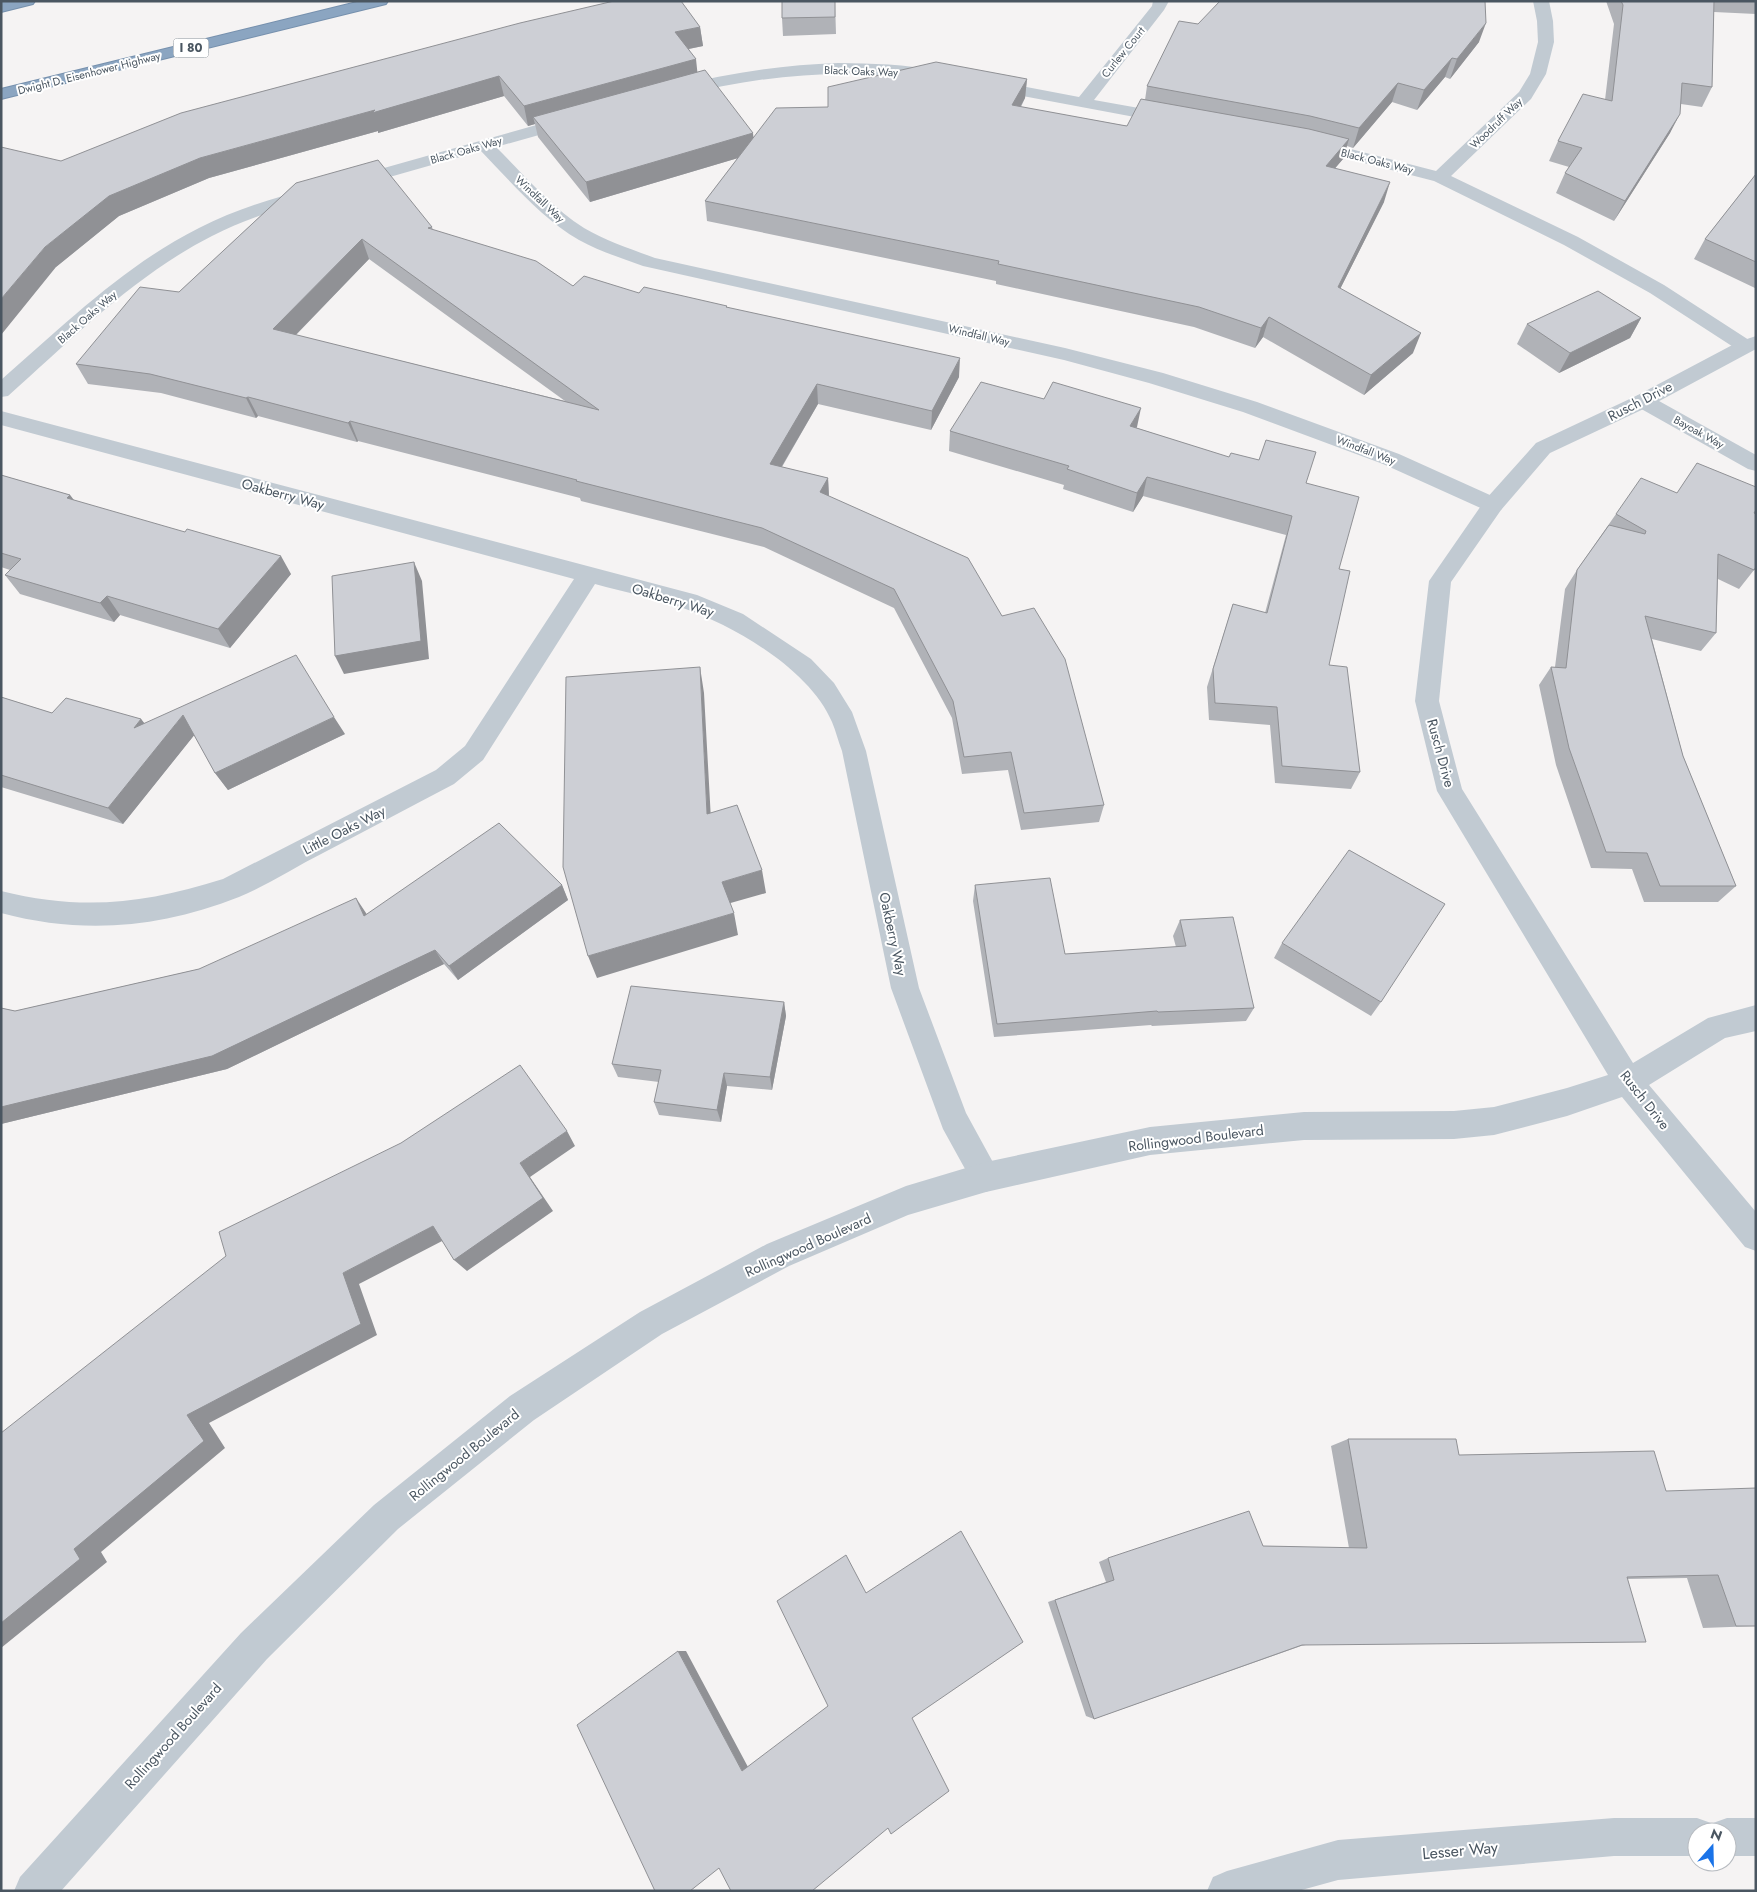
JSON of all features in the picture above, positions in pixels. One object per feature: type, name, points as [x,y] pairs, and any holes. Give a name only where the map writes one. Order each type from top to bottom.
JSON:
[{"type":"highway","points":[[1,7],[28,1]]},
{"type":"highway","name":"Dwight D. Eisenhower Highway","points":[[1,94],[382,1]]},
{"type":"street","name":"Curlew Court","points":[[1083,103],[1159,7],[1161,1]]},
{"type":"street","name":"Woodruff Way","points":[[1440,177],[1525,95],[1538,74],[1546,42],[1546,21],[1541,1]]},
{"type":"street","name":"Black Oaks Way","points":[[664,95],[710,83],[792,71],[884,70],[949,78]]},
{"type":"street","points":[[978,83],[1189,122]]},
{"type":"street","name":"Black Oaks Way","points":[[1,391],[145,268],[192,239],[244,215],[332,188],[588,116]]},
{"type":"street","name":"Black Oaks Way","points":[[1294,140],[1440,177],[1571,241],[1750,344]]},
{"type":"street","name":"Windfall Way","points":[[484,145],[540,202],[568,225],[606,246],[650,262],[1065,354],[1156,378],[1250,407],[1382,456],[1493,505]]},
{"type":"street","name":"Rusch Drive","points":[[1750,344],[1643,401],[1544,448],[1493,505],[1440,581],[1426,701],[1450,791],[1628,1082],[1756,1236]]},
{"type":"street","name":"Bayoak Way","points":[[1643,401],[1756,464]]},
{"type":"street","name":"Oakberry Way","points":[[1,418],[689,602],[735,620],[803,665],[825,690],[843,719],[854,751],[905,988],[954,1119],[986,1177]]},
{"type":"street","name":"Little Oaks Way","points":[[1,902],[32,910],[79,915],[109,915],[150,910],[190,901],[231,888],[445,777],[474,753],[588,576]]},
{"type":"street","name":"Rollingwood Boulevard","points":[[34,1891],[254,1646],[386,1517],[522,1408],[651,1323],[778,1255],[906,1201],[986,1177],[1150,1141],[1304,1126],[1454,1125],[1494,1121],[1567,1102],[1628,1082],[1718,1027],[1756,1018]]},
{"type":"street","name":"Lesser Way","points":[[1227,1891],[1338,1860],[1614,1837],[1687,1837]]},
{"type":"street","points":[[1737,1837],[1756,1837]]},
{"type":"building","points":[[614,1],[681,1],[700,27],[675,32],[696,59],[524,106],[499,76],[372,113],[375,110],[200,158],[109,196],[45,247],[1,299],[1,147],[61,161],[181,113],[520,23]]},
{"type":"building","points":[[782,1],[835,1],[835,17],[782,18]]},
{"type":"building","points":[[1220,1],[1485,1],[1486,23],[1457,59],[1452,58],[1424,90],[1398,83],[1359,128],[1310,116],[1147,86],[1179,21],[1198,24]]},
{"type":"building","points":[[1621,1],[1714,1],[1712,87],[1682,83],[1680,114],[1625,201],[1565,173],[1582,148],[1558,141],[1583,94],[1612,101],[1623,5]]},
{"type":"building","points":[[936,62],[1027,79],[1012,105],[1127,126],[1141,99],[1309,129],[1349,139],[1326,166],[1390,182],[1338,287],[1421,333],[1371,375],[1269,317],[1261,328],[1199,307],[998,264],[999,261],[705,201],[776,108],[828,107],[828,87]]},
{"type":"building","points":[[705,70],[753,133],[586,182],[533,117]]},
{"type":"building","points":[[378,160],[432,227],[428,228],[536,261],[573,286],[584,276],[639,293],[644,287],[726,307],[960,358],[932,411],[817,384],[770,464],[828,478],[820,492],[968,558],[1002,616],[1034,608],[1065,659],[1104,805],[1024,813],[1011,752],[964,757],[953,701],[894,589],[762,528],[350,421],[348,423],[150,374],[76,364],[140,287],[179,292],[296,183]],"holes":[[[362,239],[599,410],[273,329]]]},
{"type":"building","points":[[1756,174],[1756,262],[1705,239]]},
{"type":"building","points":[[1598,291],[1641,318],[1570,353],[1527,324]]},
{"type":"building","points":[[981,382],[1044,399],[1053,382],[1141,408],[1130,426],[1229,457],[1231,453],[1259,460],[1266,440],[1316,452],[1306,483],[1359,497],[1339,569],[1350,571],[1329,665],[1347,667],[1360,772],[1282,766],[1277,707],[1215,703],[1213,669],[1233,604],[1267,613],[1292,516],[1147,477],[1137,493],[1067,469],[1069,466],[950,431]]},
{"type":"building","points":[[1697,463],[1756,487],[1756,510],[1754,513],[1756,514],[1756,567],[1754,570],[1718,554],[1716,633],[1645,616],[1683,756],[1736,886],[1660,886],[1647,853],[1606,852],[1569,748],[1551,667],[1566,668],[1577,570],[1609,525],[1645,534],[1646,531],[1616,514],[1641,478],[1677,493]]},
{"type":"building","points":[[1,475],[70,495],[67,498],[185,532],[187,529],[281,556],[218,629],[107,596],[100,603],[5,575],[21,559],[1,553]]},
{"type":"building","points":[[414,562],[421,641],[335,656],[332,576]]},
{"type":"building","points":[[296,655],[334,717],[215,773],[183,715],[108,808],[1,775],[1,697],[52,713],[66,698],[141,719],[134,728]]},
{"type":"building","points":[[700,667],[707,814],[737,805],[762,870],[722,882],[734,913],[588,956],[563,867],[566,677]]},
{"type":"building","points":[[499,823],[562,885],[449,966],[435,950],[212,1056],[1,1107],[1,1008],[15,1011],[199,969],[356,898],[364,916]]},
{"type":"building","points":[[1349,850],[1445,904],[1381,1002],[1282,943]]},
{"type":"building","points":[[1050,878],[1065,954],[1186,946],[1180,920],[1233,917],[1254,1008],[1157,1011],[997,1024],[975,885]]},
{"type":"building","points":[[631,986],[784,1002],[770,1077],[724,1073],[717,1110],[654,1102],[661,1070],[612,1064]]},
{"type":"building","points":[[520,1065],[567,1131],[520,1163],[543,1198],[454,1260],[433,1226],[343,1273],[361,1324],[187,1415],[204,1441],[74,1549],[80,1559],[1,1623],[1,1433],[226,1256],[219,1232],[401,1143]]},
{"type":"building","points":[[1348,1439],[1456,1439],[1459,1455],[1654,1451],[1666,1491],[1756,1488],[1756,1626],[1736,1626],[1718,1575],[1627,1577],[1646,1642],[1302,1645],[1094,1719],[1055,1600],[1114,1580],[1108,1558],[1249,1511],[1263,1546],[1367,1548]]},
{"type":"building","points":[[961,1531],[1023,1642],[912,1718],[949,1791],[891,1834],[888,1828],[812,1891],[731,1891],[719,1868],[690,1891],[655,1891],[577,1725],[678,1651],[742,1771],[828,1706],[777,1601],[846,1555],[866,1593]]}]
